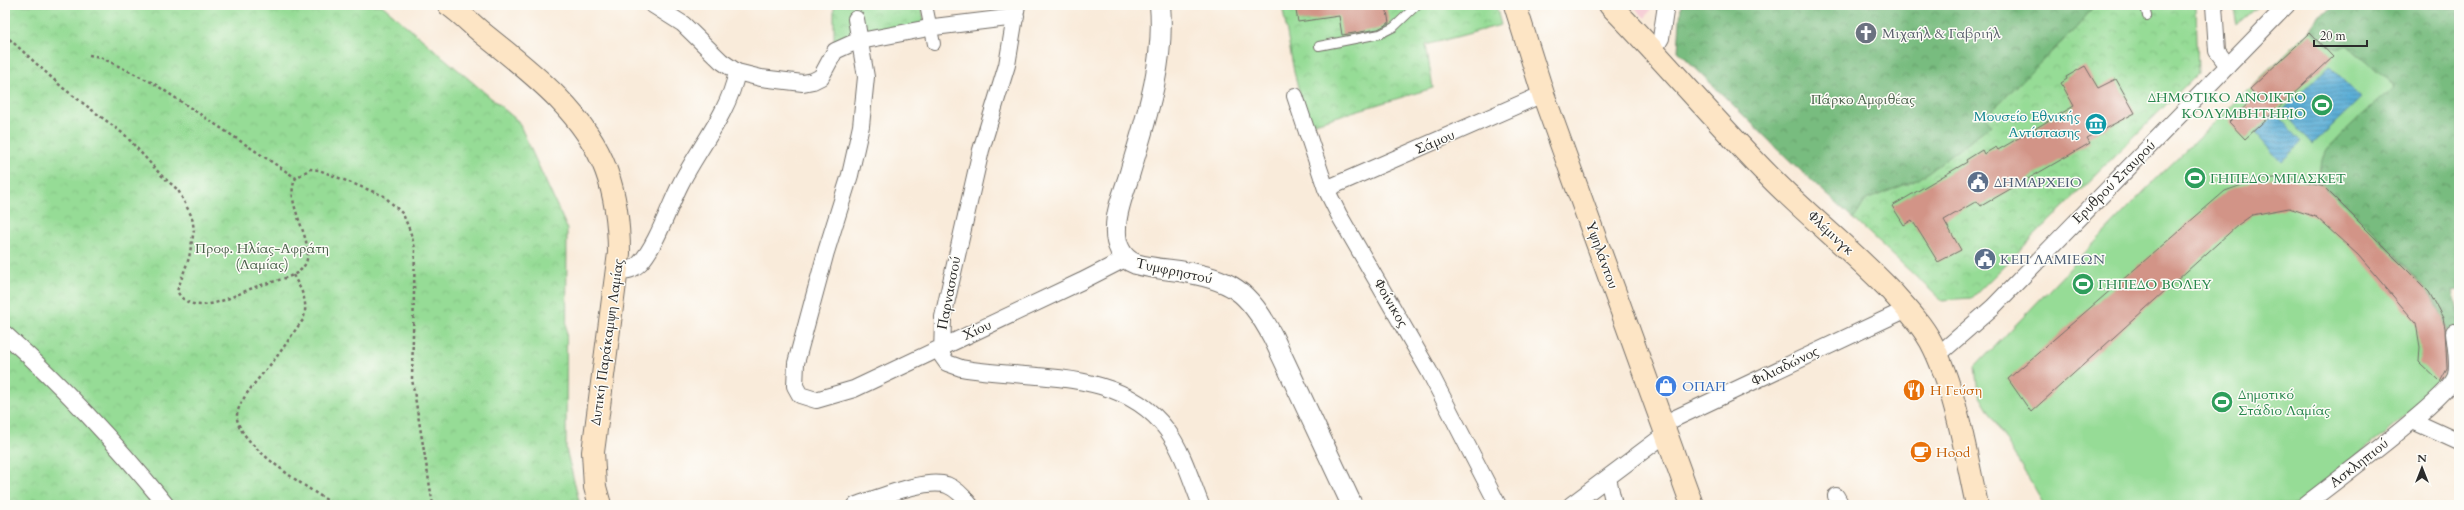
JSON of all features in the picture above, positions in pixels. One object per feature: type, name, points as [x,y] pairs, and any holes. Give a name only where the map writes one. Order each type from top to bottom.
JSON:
[{"type":"main road","name":"Δυτική Παράκαμψη Λαμίας","points":[[449,5],[547,88],[576,120],[598,151],[606,169],[616,208],[619,230],[618,271],[593,452],[594,479],[600,505]]},
{"type":"main road","name":"Υψηλάντου","points":[[1515,5],[1543,94],[1692,505]]},
{"type":"main road","name":"Φλέμινγκ","points":[[1610,5],[1654,50],[1769,177],[1866,266],[1921,326],[1938,355],[1960,428],[1977,505]]},
{"type":"street","points":[[653,5],[683,24],[721,61],[737,72],[761,78],[803,82],[813,81],[823,74],[833,54],[838,48],[858,41],[1017,11]]},
{"type":"street","points":[[926,5],[934,44]]},
{"type":"street","name":"Τυμφρηστού","points":[[1160,5],[1160,44],[1155,78],[1116,227],[1118,245],[1125,258],[1144,266],[1187,272],[1215,279],[1233,286],[1244,294],[1262,316],[1273,337],[1352,505]]},
{"type":"street","points":[[1654,50],[1661,38],[1666,5]]},
{"type":"street","points":[[2214,5],[2216,51],[2228,66]]},
{"type":"street","name":"Ερυθρού Σταυρού","points":[[1938,355],[1993,306],[2287,5]]},
{"type":"street","name":"Παρνασσού","points":[[1017,11],[1006,65],[965,215],[943,317],[941,346],[944,360],[955,367],[1074,381],[1114,391],[1134,400],[1152,414],[1168,431],[1201,505]]},
{"type":"street","points":[[856,19],[858,41]]},
{"type":"street","name":"Χίου","points":[[858,41],[866,77],[861,126],[850,175],[826,252],[796,363],[795,386],[804,398],[816,400],[839,394],[1082,281],[1125,258]]},
{"type":"street","points":[[618,271],[633,269],[640,263],[648,252],[680,185],[724,111],[733,89],[737,72]]},
{"type":"street","name":"Σάμου","points":[[1326,189],[1543,94]]},
{"type":"street","name":"Φοίνικος","points":[[1295,96],[1326,189],[1339,215],[1429,371],[1498,505]]},
{"type":"street","name":"Φιλιαδώνος","points":[[1571,505],[1608,478],[1665,429],[1907,309]]},
{"type":"street","name":"Ασκληπιού","points":[[2305,505],[2413,421],[2452,384],[2456,375],[2457,366],[2454,332]]},
{"type":"street","points":[[5,334],[55,378],[95,420],[166,505]]},
{"type":"street","points":[[2413,421],[2459,442]]},
{"type":"street","points":[[1608,478],[1614,505]]},
{"type":"street","points":[[856,505],[908,489],[937,483],[956,490],[970,505]]},
{"type":"lane","points":[[1319,46],[1380,34],[1394,27],[1417,5]]},
{"type":"lane","points":[[2145,5],[2147,16]]},
{"type":"path","points":[[5,34],[63,88],[125,135],[161,175],[178,190],[192,217],[194,230],[189,258],[178,282],[177,291],[181,298],[192,304],[203,306],[294,275],[304,267],[307,258],[308,246],[294,208],[291,193],[296,178],[310,169],[319,170],[384,196],[403,214],[415,248],[412,379],[433,505]]},
{"type":"path","points":[[89,55],[106,59],[153,83],[296,178]]},
{"type":"path","points":[[294,275],[306,300],[306,310],[303,320],[245,398],[237,413],[237,422],[240,432],[260,452],[335,505]]},
{"type":"shaded area","points":[[1632,5],[1654,5],[1645,18]]},
{"type":"green space","name":"Προφ. Ηλίας-Αφράτη (Λαμίας)","points":[[5,5],[382,5],[518,121],[567,228],[566,449],[580,505],[5,505]]},
{"type":"green space","points":[[834,5],[921,5],[925,24],[834,45]]},
{"type":"green space","points":[[1282,5],[1496,5],[1501,25],[1426,45],[1433,88],[1308,125],[1294,72]]},
{"type":"green space","name":"Πάρκο Αμφιθέας","points":[[1681,5],[2095,5],[2077,27],[1986,116],[1991,125],[1919,179],[1866,200],[1854,219],[1787,158],[1678,51]]},
{"type":"green space","points":[[2095,5],[2196,5],[2198,73],[1972,298],[1941,300],[1854,219],[1866,200],[1919,179],[1991,125],[1986,116],[2077,27]]},
{"type":"green space","points":[[2233,5],[2259,5],[2237,24]]},
{"type":"green space","points":[[2338,5],[2459,7],[2459,290],[2453,291],[2459,315],[2459,329],[2446,331],[2440,310],[2429,292],[2392,251],[2357,216],[2328,190],[2318,184],[2323,157],[2335,141],[2394,87],[2392,83],[2347,45],[2336,48],[2331,47],[2318,38],[2311,29],[2320,15]]},
{"type":"green space","points":[[2311,29],[2327,46],[2347,45],[2392,83],[2394,87],[2332,144],[2323,157],[2318,184],[2340,197],[2429,292],[2436,303],[2445,326],[2448,348],[2446,372],[2443,385],[2296,505],[2044,505],[1978,393],[1975,367],[2151,184]]},
{"type":"water","name":"ΔΗΜΟΤΙΚΟ ΑΝΟΙΚΤΟ ΚΟΛΥΜΒΗΤΗΡΙΟ","points":[[2329,66],[2361,98],[2313,144],[2282,111]]},
{"type":"water","points":[[2275,113],[2302,142],[2281,162],[2255,133]]},
{"type":"building","points":[[1295,5],[1386,5],[1389,23],[1378,29],[1342,35],[1339,16],[1298,22]]},
{"type":"building","points":[[2310,33],[2333,57],[2245,139],[2229,122],[2256,96],[2250,89]]},
{"type":"building","name":"ΔΗΜΑΡΧΕΙΟ","points":[[2085,66],[2098,88],[2116,79],[2135,113],[2087,138],[2090,143],[1981,206],[1977,201],[1944,220],[1961,250],[1938,262],[1912,220],[1904,225],[1892,206],[1967,162],[1966,160],[1982,150],[1984,154],[1996,147],[1998,150],[2074,106],[2061,83],[2067,79],[2066,77]]},
{"type":"building","points":[[2283,177],[2322,185],[2429,292],[2443,318],[2445,328],[2447,369],[2440,382],[2419,362],[2420,347],[2416,323],[2358,255],[2316,217],[2289,208],[2252,215],[2238,225],[2031,412],[2008,379],[2225,191],[2256,180]]},
{"type":"place","name":"Μιχαήλ & Γαβριήλ","points":[[1866,33]]},
{"type":"place","name":"ΔΗΜΟΤΙΚΟ ΑΝΟΙΚΤΟ ΚΟΛΥΜΒΗΤΗΡΙΟ","points":[[2322,105]]},
{"type":"place","name":"Μουσείο Εθνικής Αντίστασης","points":[[2096,124]]},
{"type":"place","name":"ΓΗΠΕΔΟ ΜΠΑΣΚΕΤ","points":[[2195,178]]},
{"type":"place","name":"ΔΗΜΑΡΧΕΙΟ","points":[[1978,182]]},
{"type":"place","name":"ΚΕΠ ΛΑΜΙΕΩΝ","points":[[1985,259]]},
{"type":"place","name":"ΓΗΠΕΔΟ ΒΟΛΕΥ","points":[[2083,284]]},
{"type":"place","name":"ΟΠΑΠ","points":[[1666,386]]},
{"type":"place","name":"Η Γεύση","points":[[1914,390]]},
{"type":"place","name":"Δημοτικό Στάδιο Λαμίας","points":[[2222,402]]},
{"type":"place","name":"Hood","points":[[1921,452]]}]
